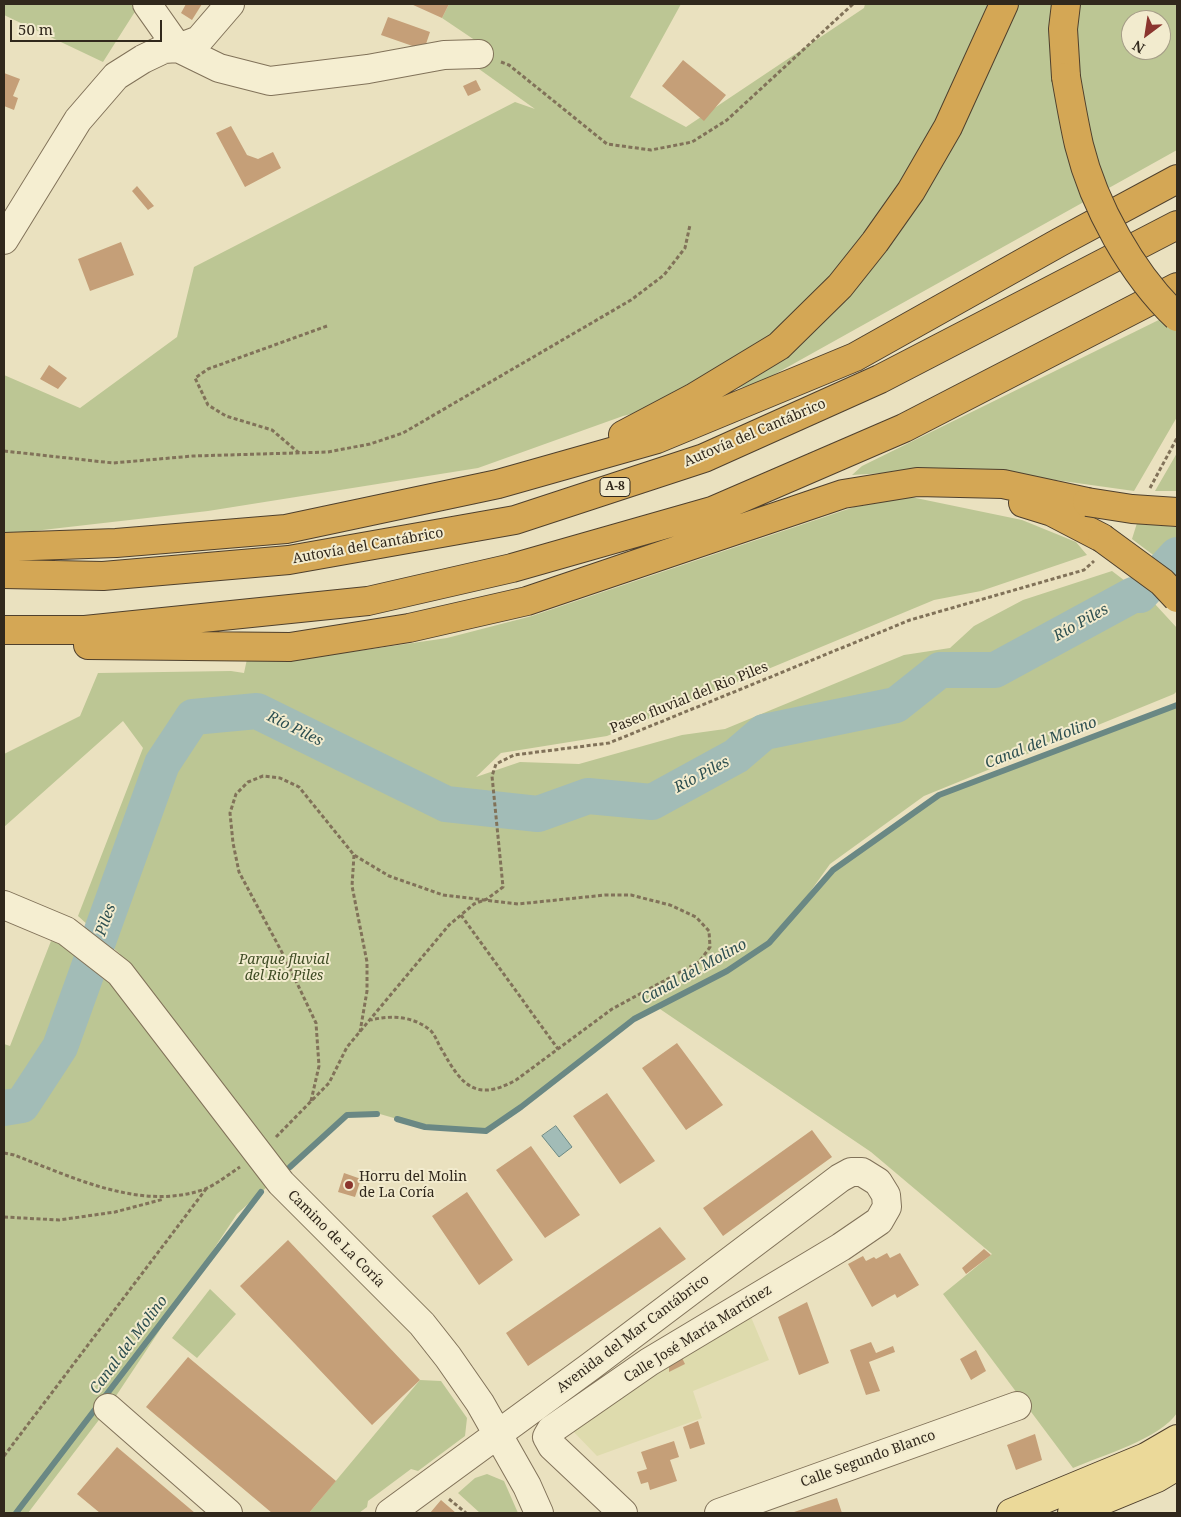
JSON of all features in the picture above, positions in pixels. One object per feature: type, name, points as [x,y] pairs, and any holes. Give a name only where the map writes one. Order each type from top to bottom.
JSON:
[{"type":"highway","points":[[498,484],[635,431],[779,346],[840,286],[875,242],[911,191],[948,127],[1004,4]]},
{"type":"highway","points":[[1066,4],[1063,29],[1066,77],[1080,147],[1100,202],[1126,254],[1167,308],[1177,317]]},
{"type":"highway","points":[[4,547],[116,543],[286,529],[498,484],[657,439],[856,357],[1060,242],[1177,179]]},
{"type":"highway","name":"Autovía del Cantábrico","points":[[4,574],[103,576],[290,560],[515,520],[704,458],[871,383],[1177,225]]},
{"type":"highway","points":[[4,630],[85,630],[368,601],[512,568],[712,511],[904,428],[1177,287]]},
{"type":"highway","points":[[917,482],[1010,499],[1052,512],[1100,548],[1162,582],[1177,598]]},
{"type":"highway","points":[[4,643],[290,647],[409,628],[527,601],[843,494],[917,482],[1004,484],[1087,502],[1132,509],[1177,512]]},
{"type":"main road","points":[[1011,1513],[1146,1457],[1177,1439]]},
{"type":"main road","points":[[1072,1513],[1157,1478],[1177,1466]]},
{"type":"street","points":[[147,4],[178,48],[219,68],[270,81],[368,69],[444,55],[479,54]]},
{"type":"street","points":[[4,240],[90,104],[116,76],[143,58],[199,40],[230,4]]},
{"type":"street","name":"Camino de La Coría","points":[[4,905],[66,931],[120,972],[280,1183],[422,1324],[463,1377],[498,1433],[528,1486],[539,1513]]},
{"type":"street","name":"Avenida del Mar Cantábrico","points":[[390,1513],[591,1366],[840,1178],[851,1172],[862,1172],[878,1182]]},
{"type":"street","name":"Calle José María Martínez","points":[[623,1513],[552,1446],[547,1437],[551,1430],[649,1362],[841,1247],[879,1221],[887,1207],[886,1195],[878,1182]]},
{"type":"street","name":"Calle Segundo Blanco","points":[[719,1513],[1017,1406]]},
{"type":"street","points":[[108,1408],[228,1513]]},
{"type":"path","points":[[479,54],[509,65],[608,144],[651,150],[692,142],[727,120],[853,4]]},
{"type":"path","points":[[4,451],[113,463],[193,456],[328,452],[370,444],[403,433],[425,421],[631,300],[664,275],[680,255],[685,248],[690,225]]},
{"type":"path","points":[[300,453],[272,430],[226,416],[208,405],[195,378],[208,369],[327,326]]},
{"type":"path","points":[[1149,491],[1177,438]]},
{"type":"path","name":"Paseo fluvial del Rio Piles","points":[[4,1154],[14,1154],[116,1191],[167,1198],[206,1188],[258,1155],[311,1102],[329,1083],[347,1047],[425,952],[474,904],[488,899],[503,887],[503,870],[492,776],[496,764],[514,755],[609,743],[910,620],[1084,570],[1100,548]]},
{"type":"path","points":[[311,1102],[319,1066],[316,1022],[286,958],[239,872],[230,813],[236,794],[248,782],[263,776],[280,778],[299,787],[354,855],[389,876],[443,895],[518,904],[605,894],[631,895],[670,904],[696,917],[709,931],[710,947],[699,962],[612,1009],[498,1090],[483,1090],[465,1083],[453,1072],[431,1030],[409,1019],[388,1016],[370,1020]]},
{"type":"path","points":[[354,855],[352,886],[367,962],[367,991],[359,1033]]},
{"type":"path","points":[[461,915],[558,1049]]},
{"type":"path","points":[[4,1456],[206,1188]]},
{"type":"path","points":[[4,1217],[59,1220],[115,1212],[167,1198]]},
{"type":"path","points":[[444,1496],[466,1513]]},
{"type":"shaded area","points":[[751,1317],[769,1360],[693,1391],[702,1418],[597,1456],[569,1427]]},
{"type":"green space","points":[[4,4],[132,4],[136,10],[103,62],[4,15]]},
{"type":"green space","points":[[449,4],[681,4],[630,97],[686,127],[864,8],[865,4],[1177,4],[1177,150],[759,383],[623,416],[478,468],[208,511],[25,532],[4,532],[4,375],[80,408],[177,337],[194,267],[515,102],[535,109],[479,69],[491,51],[442,18]]},
{"type":"green space","points":[[1177,311],[1177,417],[1134,491],[1041,478],[934,470],[852,475],[862,466]]},
{"type":"green space","points":[[1177,453],[1177,491],[1155,491]]},
{"type":"green space","name":"Parque fluvial del Rio Piles","points":[[911,497],[1022,520],[1076,542],[1087,555],[981,591],[934,600],[607,736],[501,753],[476,777],[520,762],[579,764],[682,735],[725,729],[904,655],[950,648],[974,626],[1023,600],[1112,571],[1154,603],[1177,628],[1177,691],[1174,694],[924,796],[830,864],[795,913],[833,870],[939,795],[1177,705],[1177,1413],[1169,1422],[1130,1445],[1073,1468],[943,1294],[992,1254],[871,1152],[657,1007],[634,1019],[521,1107],[486,1131],[425,1127],[373,1112],[347,1115],[237,1214],[108,1408],[28,1513],[4,1513],[4,1044],[10,1046],[51,941],[120,954],[78,916],[143,748],[123,721],[4,827],[4,754],[80,716],[98,673],[231,671],[244,673],[247,659],[358,651],[447,638],[532,616],[854,507]]},
{"type":"green space","points":[[1137,523],[1177,527],[1177,573],[1132,539]]},
{"type":"green space","points":[[210,1289],[236,1314],[197,1358],[172,1338]]},
{"type":"green space","points":[[420,1380],[441,1381],[467,1418],[465,1436],[418,1471],[411,1469],[368,1501],[367,1507],[359,1513],[309,1513]]},
{"type":"green space","points":[[487,1474],[504,1481],[518,1513],[480,1513],[458,1493],[475,1478]]},
{"type":"water","points":[[556,1126],[572,1147],[559,1157],[542,1136]]},
{"type":"building","points":[[186,4],[202,4],[192,20],[181,13]]},
{"type":"building","points":[[411,4],[449,4],[442,18]]},
{"type":"building","points":[[388,17],[430,32],[424,50],[381,35]]},
{"type":"building","points":[[683,60],[726,95],[704,121],[662,86]]},
{"type":"building","points":[[4,73],[20,79],[13,96],[18,98],[14,110],[4,106]]},
{"type":"building","points":[[476,80],[481,90],[468,96],[463,86]]},
{"type":"building","points":[[231,126],[247,155],[258,159],[273,152],[281,168],[245,187],[216,133]]},
{"type":"building","points":[[137,186],[154,206],[148,210],[132,191]]},
{"type":"building","points":[[121,242],[134,275],[90,291],[78,259]]},
{"type":"building","points":[[49,365],[67,378],[58,389],[40,379]]},
{"type":"building","points":[[677,1043],[723,1105],[686,1130],[642,1068]]},
{"type":"building","points":[[607,1093],[655,1161],[620,1184],[573,1116]]},
{"type":"building","points":[[812,1130],[832,1157],[723,1236],[703,1208]]},
{"type":"building","points":[[531,1146],[580,1215],[545,1238],[496,1170]]},
{"type":"building","name":"Horru del Molin de La Coría","points":[[344,1173],[361,1179],[355,1197],[338,1192]]},
{"type":"building","points":[[467,1192],[513,1260],[479,1285],[432,1216]]},
{"type":"building","points":[[660,1227],[686,1259],[528,1366],[506,1333]]},
{"type":"building","points":[[288,1240],[420,1380],[372,1425],[240,1286]]},
{"type":"building","points":[[984,1249],[991,1255],[966,1274],[962,1268]]},
{"type":"building","points":[[887,1253],[890,1258],[900,1253],[919,1285],[897,1298],[895,1294],[872,1307],[848,1264],[863,1256],[866,1261],[874,1257],[876,1259]]},
{"type":"building","points":[[807,1302],[829,1363],[799,1375],[778,1317]]},
{"type":"building","points":[[871,1342],[876,1353],[893,1346],[895,1352],[869,1362],[880,1391],[866,1395],[850,1350]]},
{"type":"building","points":[[976,1350],[986,1371],[971,1380],[960,1359]]},
{"type":"building","points":[[681,1356],[685,1364],[669,1372],[669,1364]]},
{"type":"building","points":[[188,1357],[336,1481],[309,1513],[272,1513],[146,1407]]},
{"type":"building","points":[[698,1421],[705,1444],[690,1449],[683,1427]]},
{"type":"building","points":[[1035,1434],[1042,1460],[1016,1470],[1007,1445]]},
{"type":"building","points":[[674,1441],[679,1457],[670,1460],[677,1481],[650,1490],[648,1482],[641,1484],[637,1472],[647,1469],[641,1452]]},
{"type":"building","points":[[117,1447],[195,1513],[100,1513],[77,1494]]},
{"type":"building","points":[[837,1498],[842,1513],[791,1513]]},
{"type":"building","points":[[441,1500],[456,1513],[430,1513]]},
{"type":"waterway","name":"Río Piles","points":[[4,1108],[22,1105],[60,1047],[162,764],[193,717],[257,711],[446,804],[538,814],[588,796],[652,802],[736,756],[764,732],[896,705],[940,670],[995,670],[1133,595],[1140,595],[1177,555]]},
{"type":"waterway","name":"Canal del Molino","points":[[397,1119],[425,1127],[486,1131],[521,1107],[634,1019],[727,971],[769,943],[833,870],[939,795],[1177,705]]},
{"type":"waterway","name":"Canal del Molino","points":[[290,1167],[347,1115],[377,1114]]},
{"type":"waterway","name":"Canal del Molino","points":[[16,1513],[261,1192]]},
{"type":"place","name":"Horru del Molin de La Coría","points":[[349,1185]]},
{"type":"water label","name":"Piles","points":[[106,920]]}]
